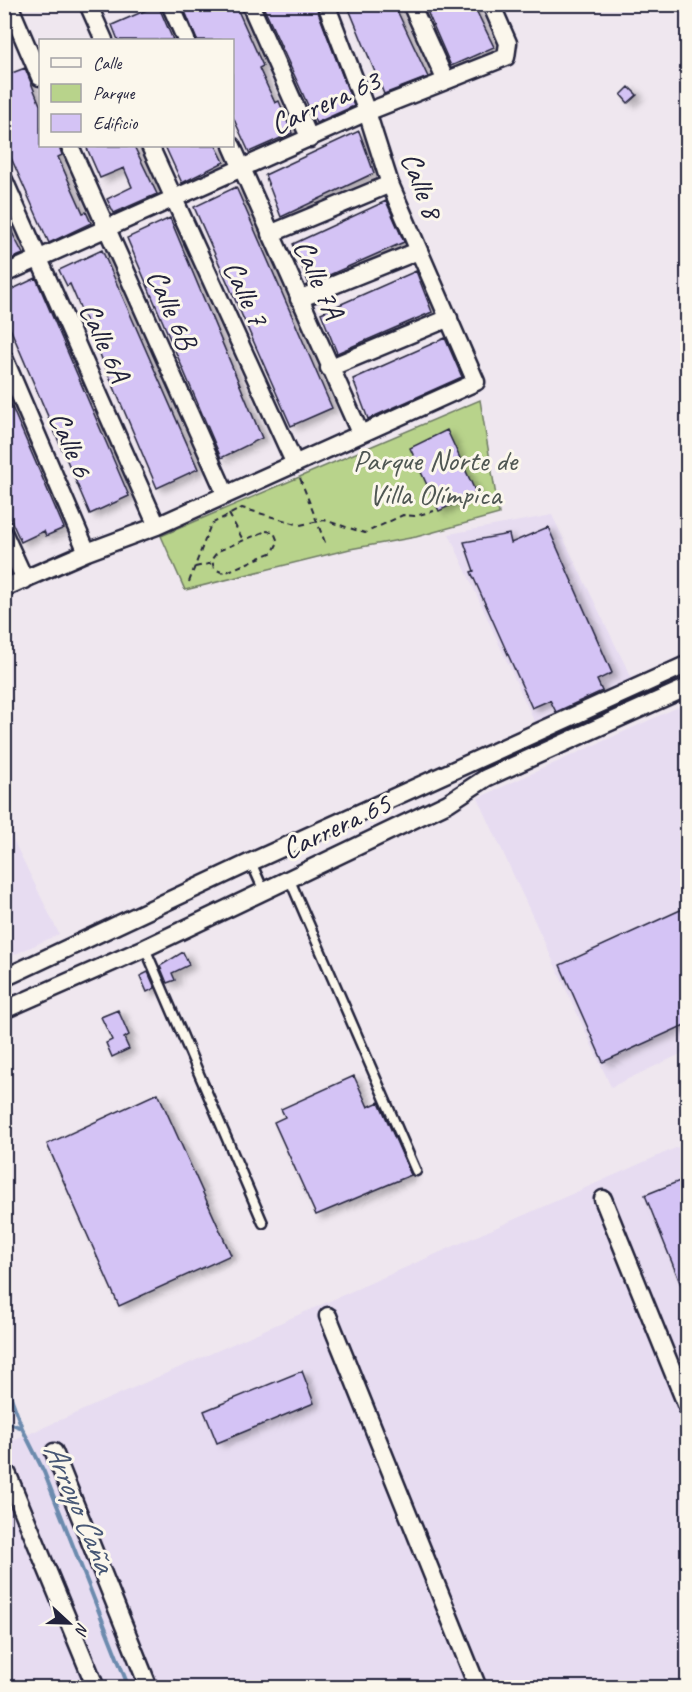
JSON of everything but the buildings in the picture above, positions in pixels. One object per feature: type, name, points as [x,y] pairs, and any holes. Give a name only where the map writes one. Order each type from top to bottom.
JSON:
[{"type":"street","points":[[88,4],[104,39]]},
{"type":"street","points":[[170,4],[186,39]]},
{"type":"street","points":[[250,4],[310,139]]},
{"type":"street","name":"Calle 8","points":[[326,4],[367,112],[390,184],[476,382],[360,433]]},
{"type":"street","points":[[411,4],[445,80]]},
{"type":"street","name":"Carrera 63","points":[[4,274],[367,112],[506,57],[508,44],[491,4]]},
{"type":"street","points":[[10,7],[39,75]]},
{"type":"street","name":"Calle 6B","points":[[70,147],[226,495]]},
{"type":"street","name":"Calle 7","points":[[150,147],[294,462]]},
{"type":"street","name":"Calle 7A","points":[[232,147],[329,368],[360,433]]},
{"type":"street","name":"Calle 6A","points":[[4,180],[157,526]]},
{"type":"street","points":[[270,234],[390,184]]},
{"type":"street","points":[[299,299],[418,251]]},
{"type":"street","points":[[329,368],[449,318]]},
{"type":"street","name":"Calle 6","points":[[4,358],[87,552]]},
{"type":"street","points":[[4,588],[87,552],[157,526],[360,433]]},
{"type":"street","points":[[4,534],[25,580]]},
{"type":"street","name":"Carrera 65","points":[[4,978],[251,862],[687,664]]},
{"type":"street","name":"Carrera 65","points":[[4,1010],[145,948],[262,889],[448,803],[486,778],[687,687]]},
{"type":"street","points":[[603,1199],[687,1409]]},
{"type":"street","points":[[328,1316],[478,1688]]},
{"type":"street","points":[[54,1452],[149,1688]]},
{"type":"street","points":[[8,1475],[96,1688]]},
{"type":"lane","points":[[251,862],[262,889]]},
{"type":"lane","points":[[289,877],[416,1171]]},
{"type":"lane","points":[[145,948],[263,1223]]},
{"type":"path","points":[[294,462],[326,545]]},
{"type":"path","points":[[189,582],[211,524],[242,508],[300,525],[324,520],[365,533],[403,515],[415,516],[434,511]]},
{"type":"path","points":[[229,514],[243,540]]},
{"type":"path","points":[[266,531],[274,532],[278,543],[273,552],[224,573],[214,569],[213,563],[212,559],[218,551],[266,531]]},
{"type":"path","points":[[195,567],[213,563]]},
{"type":"shaded area","points":[[552,515],[633,681],[535,723],[449,534]]},
{"type":"shaded area","points":[[687,703],[687,1051],[611,1087],[478,798]]},
{"type":"shaded area","points":[[4,821],[59,934],[5,959],[4,959]]},
{"type":"shaded area","points":[[687,1143],[687,1687],[5,1687],[4,1445]]},
{"type":"green space","name":"Parque Norte de Villa Olímpica","points":[[480,400],[499,514],[416,537],[350,549],[185,590],[161,536]]},
{"type":"waterway","points":[[4,1378],[22,1428]]},
{"type":"waterway","name":"Arroyo Caña","points":[[4,1421],[22,1428],[44,1472],[129,1688]]}]
